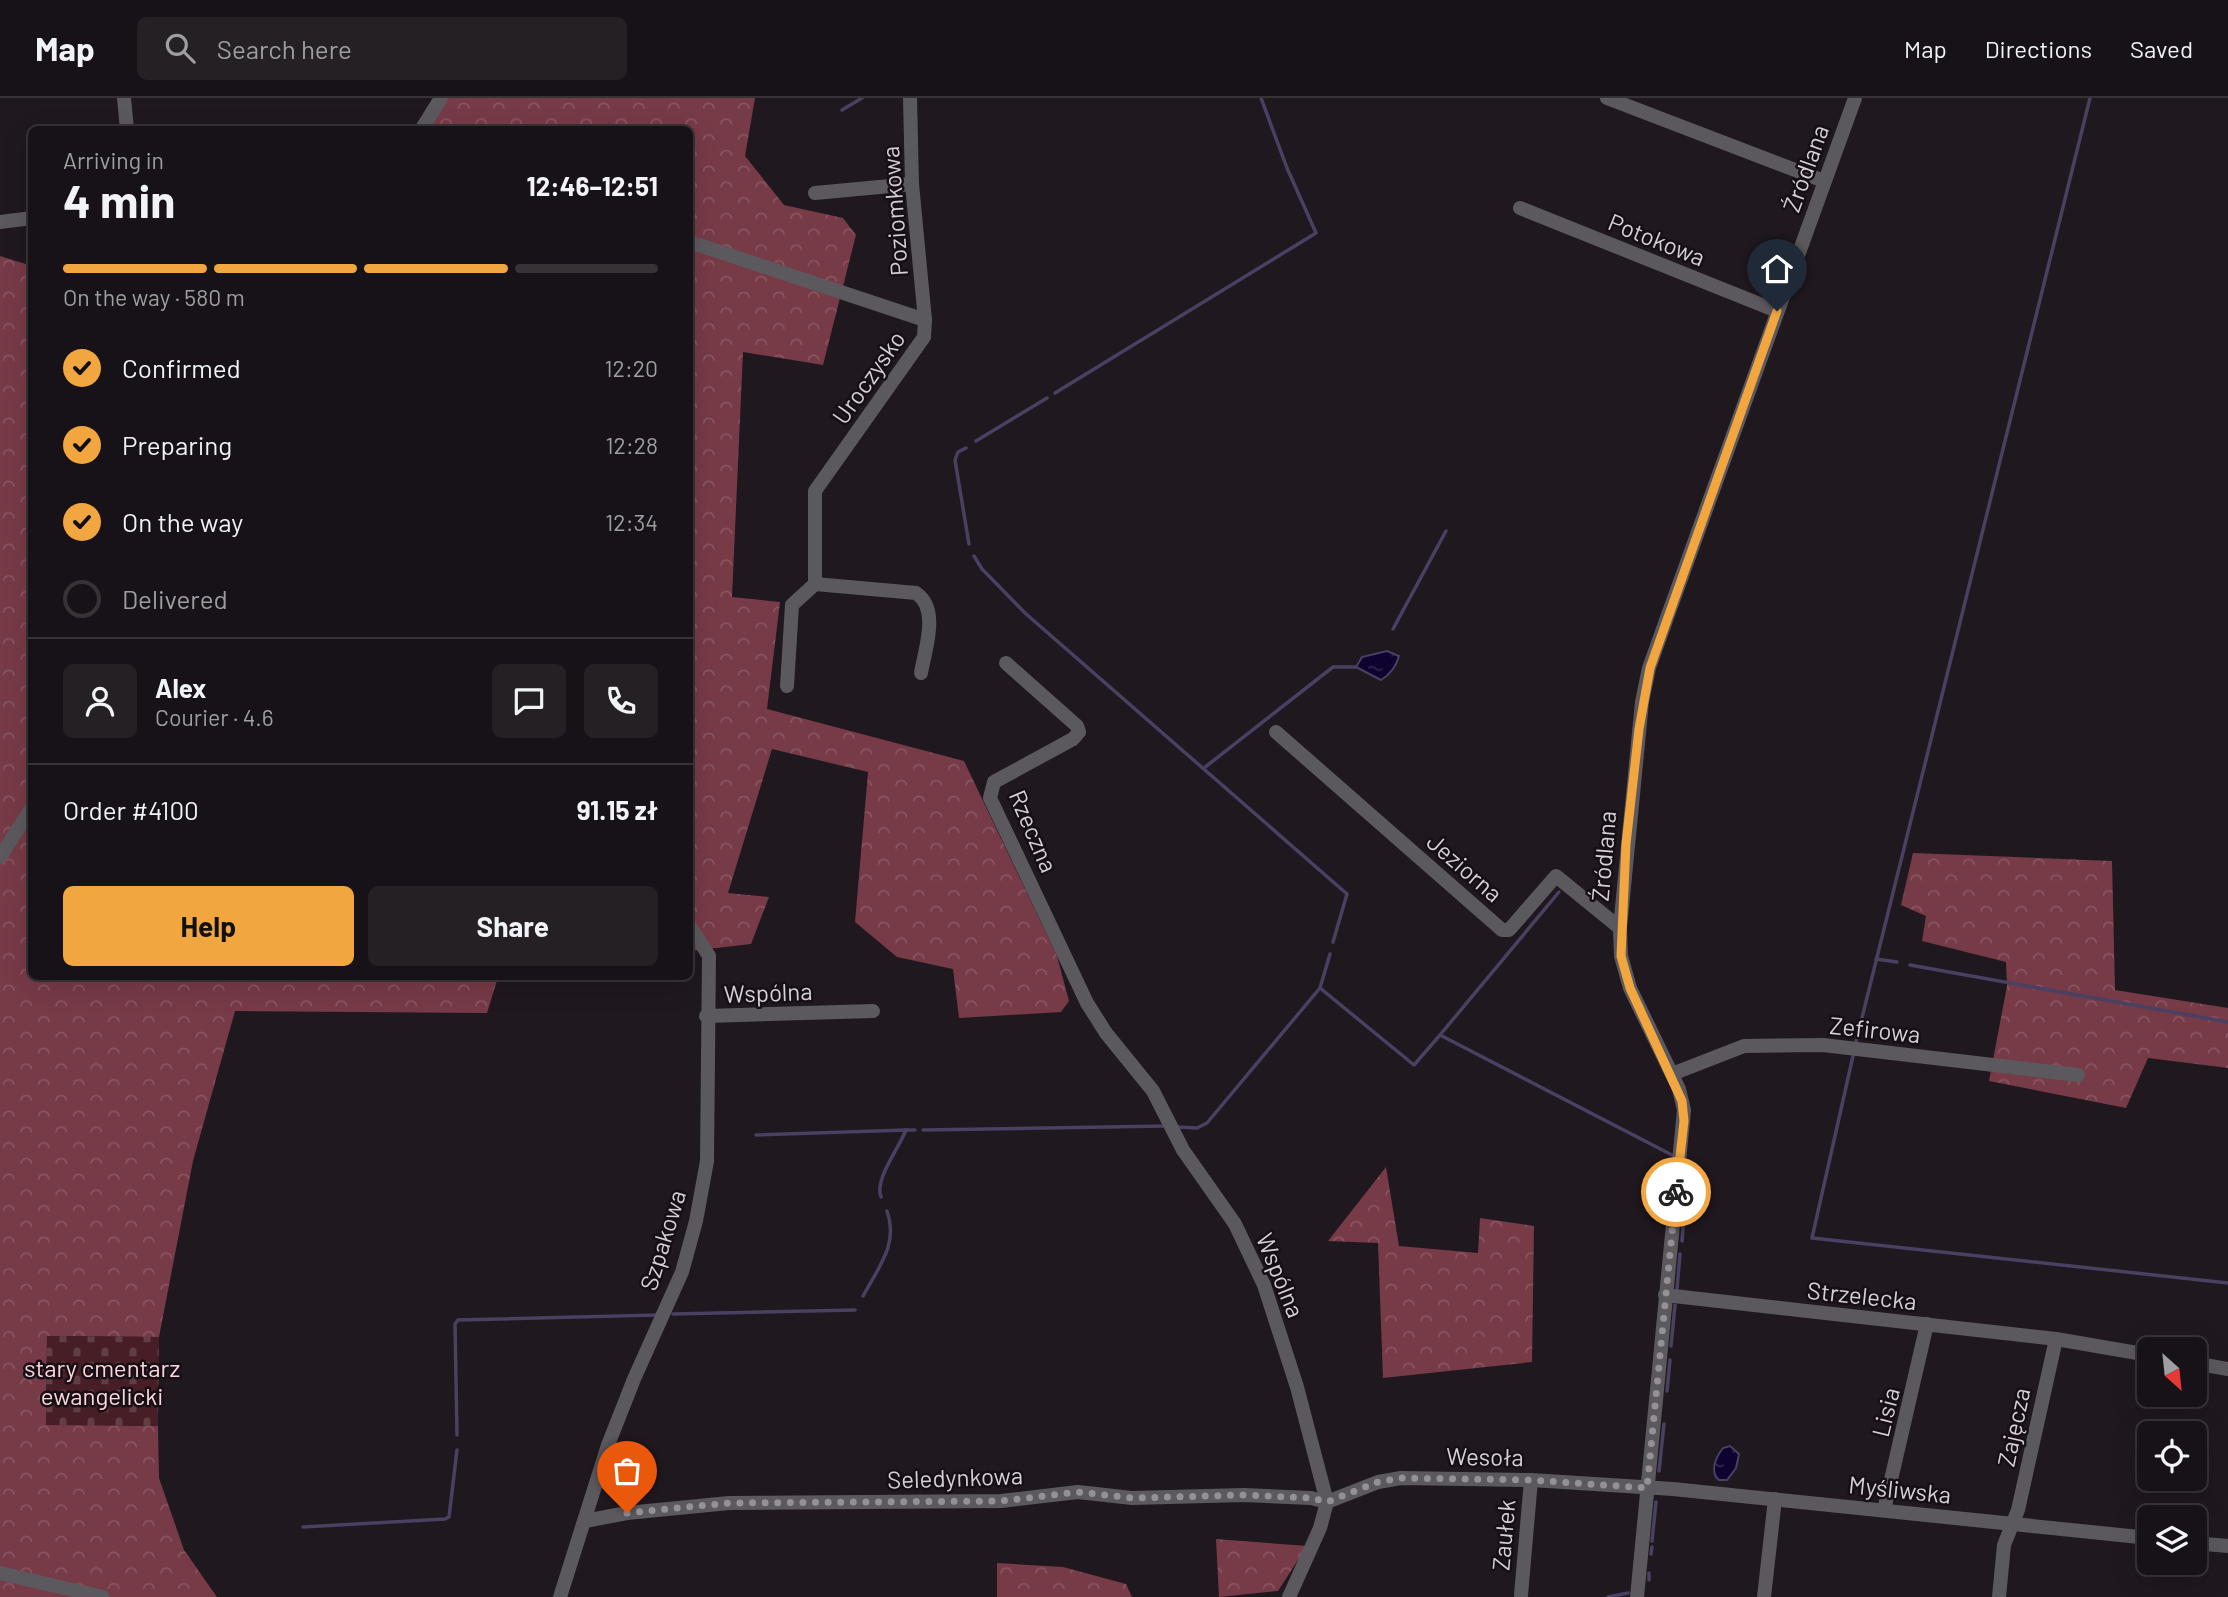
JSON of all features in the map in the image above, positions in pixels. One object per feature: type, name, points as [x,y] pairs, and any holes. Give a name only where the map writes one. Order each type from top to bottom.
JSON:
[{"type":"street","points":[[124,98],[127,126]]},
{"type":"street","points":[[424,126],[441,98]]},
{"type":"street","name":"Poziomkowa","points":[[910,98],[912,184],[925,320]]},
{"type":"street","name":"Źródlana","points":[[1637,1597],[1684,1121],[1682,1101],[1672,1074],[1630,988],[1621,956],[1620,928],[1630,806],[1646,680],[1855,98]]},
{"type":"street","points":[[1612,99],[1824,181]]},
{"type":"street","points":[[815,193],[912,184]]},
{"type":"street","name":"Potokowa","points":[[1520,208],[1777,311]]},
{"type":"street","points":[[0,222],[28,218]]},
{"type":"street","name":"Uroczysko","points":[[693,243],[925,320],[924,337],[815,491],[815,584]]},
{"type":"street","points":[[787,686],[792,605],[815,584],[916,593],[923,597],[930,612],[921,673]]},
{"type":"street","name":"Rzeczna","points":[[1006,663],[1077,726],[1079,732],[1073,739],[994,782],[990,798],[1087,1003]]},
{"type":"street","name":"Jeziorna","points":[[1276,732],[1502,930],[1509,930],[1556,876],[1620,928]]},
{"type":"street","points":[[0,857],[28,813]]},
{"type":"street","name":"Szpakowa","points":[[560,1597],[608,1445],[682,1272],[696,1221],[707,1161],[706,1016],[709,956],[693,931]]},
{"type":"street","name":"Wspólna","points":[[1087,1003],[1106,1033],[1153,1091],[1183,1150],[1250,1250],[1297,1387],[1327,1502]]},
{"type":"street","name":"Wspólna","points":[[706,1016],[873,1011]]},
{"type":"street","name":"Zefirowa","points":[[1672,1074],[1744,1046],[1822,1045],[2078,1075]]},
{"type":"street","name":"Strzelecka","points":[[1665,1295],[2056,1339],[2137,1353]]},
{"type":"street","name":"Lisia","points":[[1884,1510],[1927,1324]]},
{"type":"street","name":"Zajęcza","points":[[1999,1597],[2004,1545],[2014,1523],[2056,1339]]},
{"type":"street","points":[[2207,1365],[2228,1369]]},
{"type":"street","name":"Wesoła","points":[[1327,1502],[1378,1482],[1401,1478],[1531,1480],[1647,1488]]},
{"type":"street","name":"Zaułek","points":[[1521,1595],[1531,1480]]},
{"type":"street","name":"Myśliwska","points":[[1647,1488],[2137,1537]]},
{"type":"street","name":"Seledynkowa","points":[[585,1521],[627,1513],[729,1503],[1001,1501],[1078,1492],[1132,1498],[1244,1495],[1311,1498],[1327,1502]]},
{"type":"street","points":[[1764,1597],[1775,1499]]},
{"type":"street","points":[[1289,1597],[1320,1528],[1327,1502]]},
{"type":"street","points":[[2207,1544],[2228,1546]]},
{"type":"street","points":[[0,1573],[103,1597]]},
{"type":"green space","points":[[444,98],[755,98],[745,156],[784,205],[843,218],[856,235],[823,365],[743,352],[732,597],[780,602],[767,709],[964,761],[1057,956],[1069,1001],[1061,1012],[959,1018],[953,969],[897,957],[855,922],[868,772],[772,749],[728,893],[769,897],[751,944],[693,951],[693,126],[429,126]]},
{"type":"green space","points":[[0,256],[28,265],[28,980],[497,980],[487,1013],[235,1011],[193,1161],[159,1337],[47,1336],[46,1424],[158,1426],[159,1478],[184,1550],[217,1597],[0,1597]]},
{"type":"green space","points":[[1913,853],[2112,861],[2115,990],[2228,1008],[2228,1068],[2148,1058],[2126,1108],[1989,1081],[2007,986],[2006,962],[1922,941],[1926,916],[1901,905]]},
{"type":"green space","points":[[1386,1167],[1399,1246],[1478,1253],[1480,1218],[1534,1226],[1532,1362],[1383,1378],[1378,1243],[1328,1241]]},
{"type":"green space","name":"stary cmentarz ewangelicki","points":[[47,1336],[159,1337],[158,1426],[46,1425]]},
{"type":"green space","points":[[1216,1539],[1307,1546],[1278,1591],[1219,1597]]},
{"type":"green space","points":[[997,1563],[1063,1567],[1126,1584],[1132,1597],[997,1597]]},
{"type":"water","points":[[1387,651],[1399,656],[1393,670],[1381,680],[1356,667],[1362,657]]},
{"type":"water","points":[[1730,1446],[1739,1454],[1736,1468],[1727,1480],[1719,1480],[1714,1473],[1716,1460],[1723,1448]]},
{"type":"waterway","points":[[842,110],[862,98]]},
{"type":"waterway","points":[[1055,393],[1316,233],[1287,168],[1261,98]]},
{"type":"waterway","points":[[1856,1042],[2090,98]]},
{"type":"waterway","points":[[976,441],[1047,398]]},
{"type":"waterway","points":[[966,448],[958,452],[955,460],[969,544]]},
{"type":"waterway","points":[[1393,629],[1446,531]]},
{"type":"waterway","points":[[974,556],[982,569],[1025,613],[1347,894],[1333,942]]},
{"type":"waterway","points":[[1204,768],[1333,667],[1356,667]]},
{"type":"waterway","points":[[1440,1035],[1559,892]]},
{"type":"waterway","points":[[1178,1127],[1197,1128],[1207,1123],[1320,988],[1330,954]]},
{"type":"waterway","points":[[1876,959],[1897,962]]},
{"type":"waterway","points":[[1910,965],[2228,1022]]},
{"type":"waterway","points":[[1320,988],[1414,1065],[1440,1035],[1672,1155]]},
{"type":"waterway","points":[[1853,1056],[1812,1238],[2228,1283]]},
{"type":"waterway","points":[[923,1130],[1166,1126]]},
{"type":"waterway","points":[[756,1135],[906,1130]]},
{"type":"waterway","points":[[881,1197],[881,1182],[888,1165],[906,1130],[915,1130]]},
{"type":"waterway","points":[[1682,1241],[1688,1164]]},
{"type":"waterway","points":[[863,1296],[889,1245],[890,1223],[887,1211]]},
{"type":"waterway","points":[[1677,1289],[1680,1254]]},
{"type":"waterway","points":[[1671,1346],[1675,1305]]},
{"type":"waterway","points":[[673,1314],[855,1310]]},
{"type":"waterway","points":[[457,1435],[455,1324],[458,1320],[657,1315]]},
{"type":"waterway","points":[[1667,1391],[1670,1360]]},
{"type":"waterway","points":[[1659,1471],[1664,1424]]},
{"type":"waterway","points":[[303,1527],[445,1519],[449,1517],[457,1450]]},
{"type":"waterway","points":[[1652,1541],[1656,1502]]},
{"type":"waterway","points":[[1651,1554],[1652,1547]]},
{"type":"waterway","points":[[1649,1573],[1649,1580]]},
{"type":"waterway","points":[[1608,1597],[1628,1593]]},
{"type":"way so far","points":[[627,1513],[729,1503],[771,1505],[1001,1501],[1078,1492],[1132,1498],[1244,1495],[1311,1498],[1327,1502],[1378,1482],[1401,1478],[1531,1480],[1647,1488],[1676,1192]]},
{"type":"route","points":[[1676,1192],[1684,1121],[1682,1101],[1679,1089],[1630,988],[1621,956],[1620,928],[1632,789],[1646,680],[1777,311]]}]
